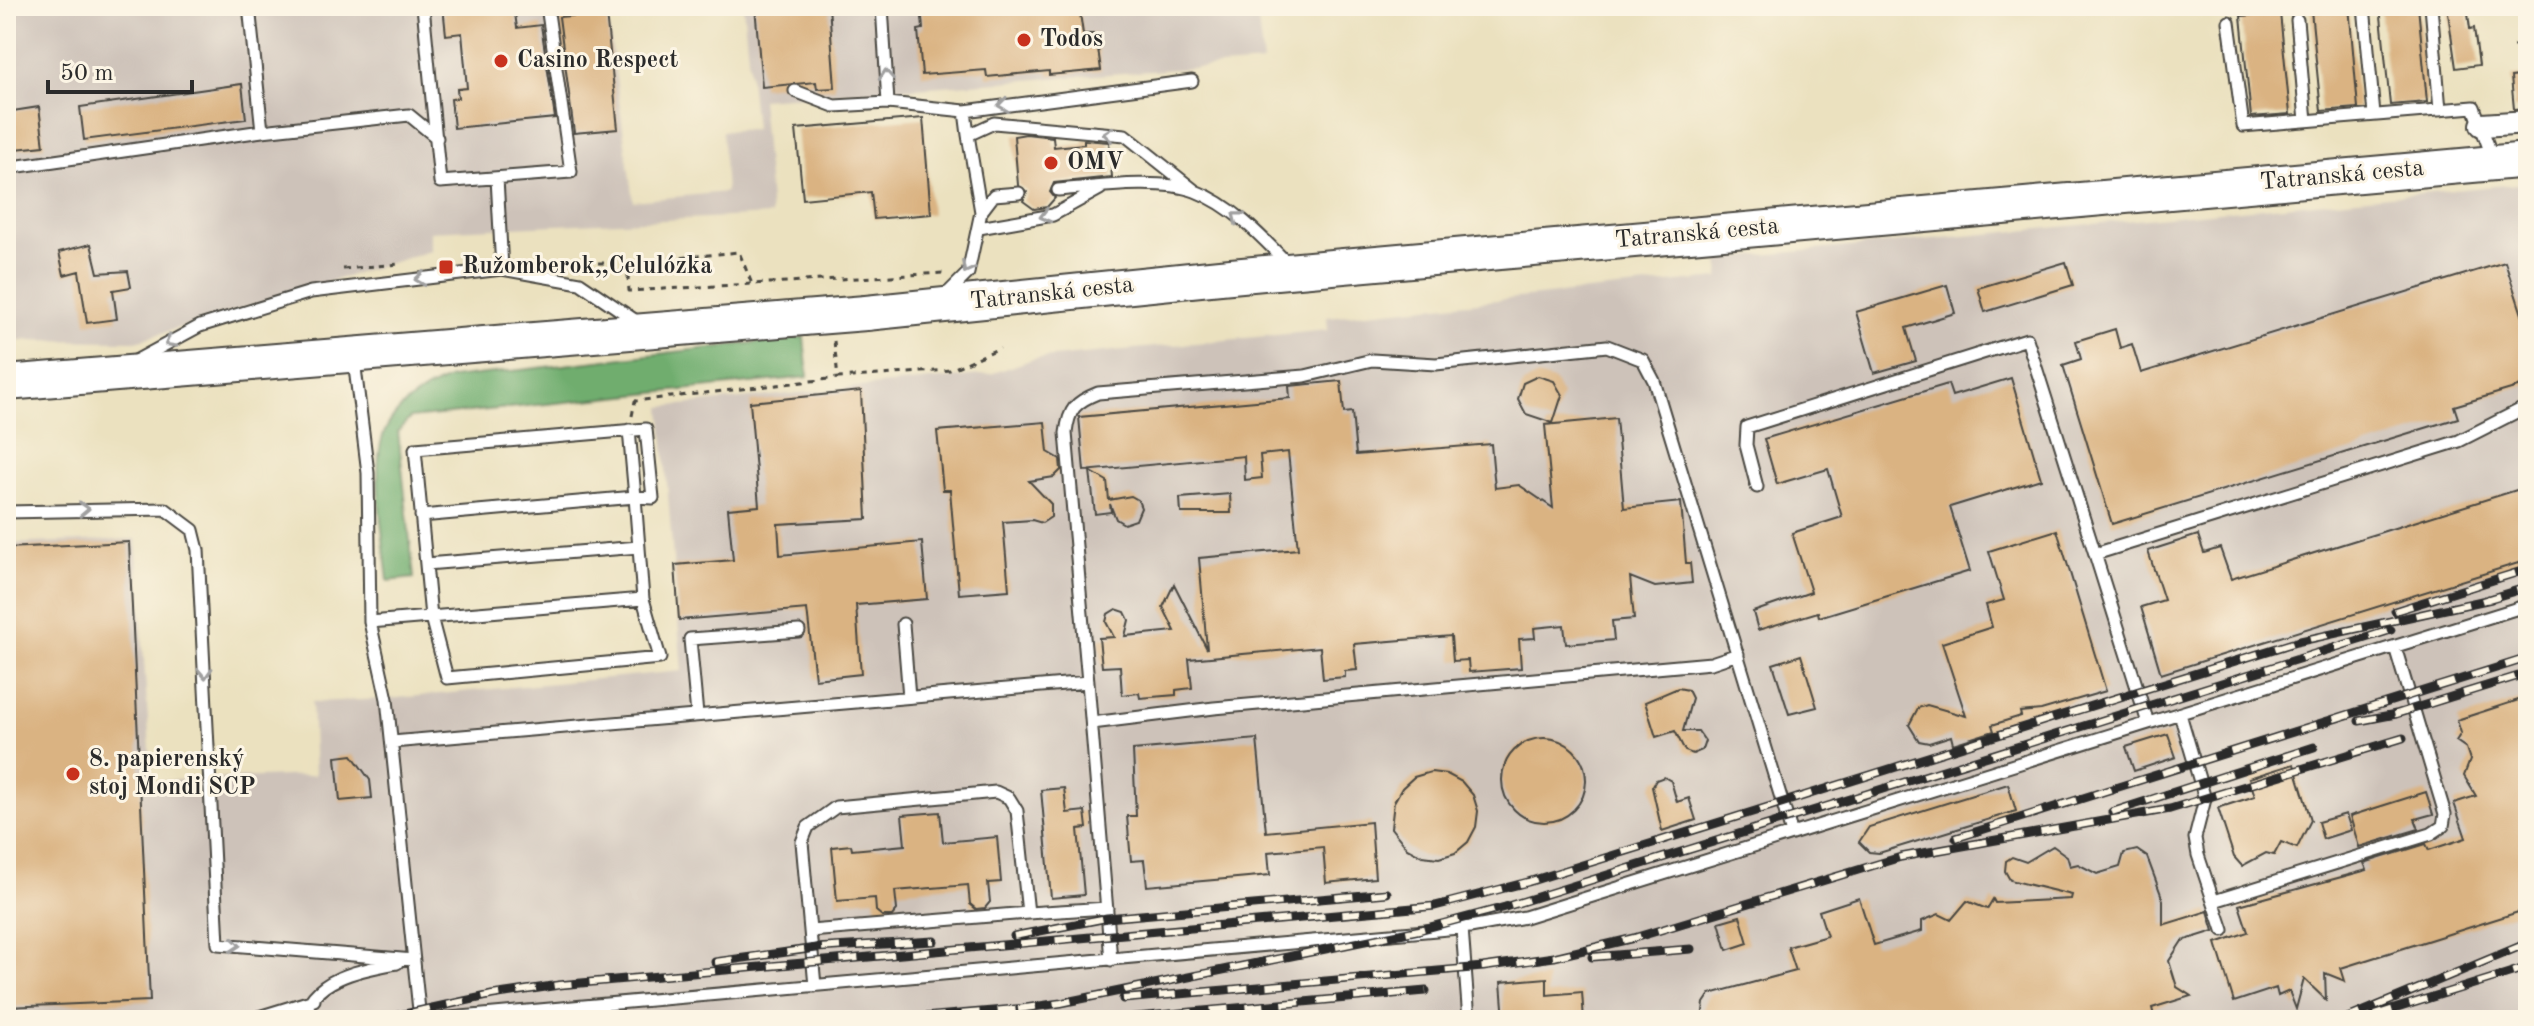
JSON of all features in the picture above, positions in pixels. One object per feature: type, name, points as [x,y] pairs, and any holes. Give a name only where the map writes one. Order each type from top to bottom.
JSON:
[{"type":"main road","name":"Tatranská cesta","points":[[6,383],[866,313],[1294,270],[2511,162]]},
{"type":"street","points":[[2482,125],[2528,122]]},
{"type":"lane","points":[[249,6],[262,131]]},
{"type":"lane","points":[[423,6],[440,182],[571,172],[547,6]]},
{"type":"lane","points":[[882,6],[888,103]]},
{"type":"lane","points":[[2364,6],[2374,115]]},
{"type":"lane","points":[[2431,6],[2440,110]]},
{"type":"lane","points":[[2297,20],[2306,121]]},
{"type":"lane","points":[[2229,22],[2243,126],[2474,107],[2482,125],[2511,162]]},
{"type":"lane","points":[[795,91],[834,106],[888,103],[965,111],[1192,81]]},
{"type":"lane","points":[[934,306],[968,273],[979,228],[981,212],[965,111]]},
{"type":"lane","points":[[6,168],[262,131],[409,115],[437,138]]},
{"type":"lane","points":[[968,135],[994,123],[1125,135],[1194,190],[1231,211],[1294,270]]},
{"type":"lane","points":[[497,178],[502,269]]},
{"type":"lane","points":[[1058,190],[1104,187],[1194,190]]},
{"type":"lane","points":[[979,228],[1053,215],[1104,187]]},
{"type":"lane","points":[[981,212],[994,195],[1019,193]]},
{"type":"lane","points":[[110,375],[200,326],[311,292],[502,269],[580,283],[649,330]]},
{"type":"lane","points":[[1757,487],[1746,445],[1747,427],[2027,339],[2148,723]]},
{"type":"lane","points":[[1111,960],[1066,433],[1069,414],[1077,401],[1098,393],[1305,376],[1372,360],[1436,364],[1607,346],[1643,360],[1654,381],[1792,834]]},
{"type":"lane","points":[[354,355],[368,473],[370,622],[387,699],[420,1020]]},
{"type":"lane","points":[[2095,554],[2459,441],[2528,406]]},
{"type":"lane","points":[[421,516],[635,497],[653,498],[646,429],[629,430],[415,449],[421,516],[431,617],[447,678],[660,658],[643,599],[635,497],[629,430]]},
{"type":"lane","points":[[6,512],[165,509],[193,530],[199,559],[218,944],[414,960]]},
{"type":"lane","points":[[426,564],[639,547]]},
{"type":"lane","points":[[370,622],[643,599]]},
{"type":"lane","points":[[427,1020],[1462,928],[1525,917],[1598,897],[2528,605]]},
{"type":"lane","points":[[903,624],[909,697]]},
{"type":"lane","points":[[697,715],[690,639],[799,631]]},
{"type":"lane","points":[[2214,901],[2431,834],[2443,826],[2445,814],[2441,799],[2395,647]]},
{"type":"lane","points":[[1092,723],[1214,708],[1711,663],[1738,654]]},
{"type":"lane","points":[[392,742],[1088,682]]},
{"type":"lane","points":[[2180,714],[2205,799],[2195,838],[2223,930]]},
{"type":"lane","points":[[815,986],[802,842],[808,827],[821,814],[836,807],[996,792],[1009,798],[1017,811],[1028,913]]},
{"type":"lane","points":[[810,931],[1107,908]]},
{"type":"lane","points":[[1462,928],[1469,1020]]},
{"type":"lane","points":[[304,1020],[320,991],[349,973],[414,960]]},
{"type":"lane","points":[[249,1020],[314,1000]]},
{"type":"path","points":[[2513,46],[2528,45]]},
{"type":"path","points":[[627,263],[629,291],[826,278],[968,273]]},
{"type":"path","points":[[826,278],[828,292]]},
{"type":"path","points":[[833,335],[838,378]]},
{"type":"path","points":[[629,430],[635,401],[838,378],[950,370],[1000,348]]},
{"type":"shaded area","points":[[6,6],[606,6],[633,201],[726,192],[722,131],[755,129],[743,6],[1256,6],[1263,63],[761,99],[771,215],[430,231],[430,251],[136,341],[6,340]]},
{"type":"shaded area","points":[[2528,183],[2528,1020],[6,1020],[6,544],[136,539],[152,781],[315,775],[312,702],[387,699],[682,671],[661,407],[991,374],[1033,359],[1328,330],[1327,317],[1719,278],[1720,259]]},
{"type":"green space","points":[[804,337],[808,377],[410,418],[398,431],[414,578],[388,581],[379,492],[381,443],[391,420],[418,394],[451,378]]},
{"type":"building","name":"Casino Respect","points":[[443,6],[514,6],[517,28],[541,25],[555,118],[454,128],[451,99],[458,98],[457,89],[467,88],[462,33],[446,35]]},
{"type":"building","points":[[755,6],[829,6],[835,88],[817,89],[816,82],[762,87]]},
{"type":"building","points":[[921,6],[1079,6],[1083,34],[1096,34],[1101,70],[987,77],[986,70],[922,75],[918,30],[923,29]]},
{"type":"building","points":[[2349,6],[2358,108],[2321,111],[2311,10]]},
{"type":"building","points":[[2380,6],[2418,6],[2427,102],[2390,105]]},
{"type":"building","points":[[2447,6],[2467,6],[2470,29],[2474,28],[2479,65],[2456,68]]},
{"type":"building","points":[[606,13],[618,129],[574,133],[559,17]]},
{"type":"building","points":[[2280,13],[2290,114],[2251,117],[2241,16]]},
{"type":"building","points":[[2528,75],[2528,108],[2514,109],[2511,77]]},
{"type":"building","points":[[242,84],[246,119],[84,140],[80,107]]},
{"type":"building","points":[[39,107],[44,146],[6,150],[6,112]]},
{"type":"building","points":[[923,118],[931,214],[874,219],[871,192],[803,199],[796,129]]},
{"type":"building","points":[[1014,136],[1053,137],[1054,147],[1084,144],[1084,140],[1109,142],[1112,177],[1054,183],[1050,192],[1055,198],[1047,207],[1034,209],[1023,201],[1027,192],[1018,185]]},
{"type":"building","points":[[91,244],[98,273],[128,271],[131,287],[113,290],[117,319],[87,323],[79,271],[64,275],[59,252]]},
{"type":"building","points":[[2066,262],[2073,285],[1985,312],[1978,288]]},
{"type":"building","points":[[2505,262],[2528,333],[2528,384],[2454,406],[2458,418],[2112,524],[2063,365],[2081,359],[2076,341],[2115,329],[2120,348],[2132,344],[2141,373]]},
{"type":"building","points":[[1947,285],[1955,313],[1906,328],[1916,361],[1874,373],[1856,312]]},
{"type":"building","points":[[1538,376],[1554,381],[1562,395],[1553,423],[1526,414],[1518,399],[1523,383]]},
{"type":"building","points":[[2011,378],[2041,479],[1950,507],[1970,571],[1819,617],[1818,612],[1758,630],[1753,612],[1811,592],[1792,533],[1842,517],[1828,469],[1777,484],[1764,439],[1948,384],[1952,396]]},
{"type":"building","points":[[1341,381],[1344,413],[1352,412],[1356,455],[1491,444],[1495,488],[1519,485],[1553,508],[1545,425],[1616,418],[1624,508],[1681,502],[1686,563],[1690,563],[1692,583],[1655,587],[1630,577],[1634,619],[1612,621],[1614,640],[1566,644],[1564,625],[1534,628],[1535,638],[1519,639],[1521,668],[1469,672],[1468,660],[1453,661],[1451,636],[1354,644],[1357,670],[1345,671],[1345,677],[1323,679],[1320,647],[1189,659],[1192,688],[1176,690],[1176,695],[1140,698],[1139,693],[1122,695],[1120,666],[1102,667],[1099,638],[1114,637],[1106,622],[1108,614],[1116,609],[1125,612],[1129,620],[1125,636],[1175,631],[1163,607],[1174,584],[1207,649],[1199,558],[1298,549],[1288,452],[1260,455],[1262,478],[1245,480],[1244,456],[1084,471],[1079,417],[1290,398],[1289,386]]},
{"type":"building","points":[[861,391],[867,519],[778,524],[780,555],[922,542],[927,599],[856,605],[861,674],[815,679],[807,609],[679,620],[675,565],[733,560],[728,509],[759,506],[750,402]]},
{"type":"building","points":[[1045,422],[1048,452],[1060,459],[1061,470],[1054,477],[1029,481],[1051,504],[1051,517],[1042,523],[1032,520],[1003,522],[1009,590],[959,594],[950,490],[943,490],[937,431]]},
{"type":"building","points":[[1090,471],[1107,481],[1109,500],[1131,496],[1138,500],[1141,508],[1136,520],[1124,524],[1116,519],[1110,504],[1111,512],[1095,514]]},
{"type":"building","points":[[2523,488],[2528,505],[2528,560],[2161,674],[2141,607],[2164,600],[2148,551],[2198,535],[2204,553],[2220,548],[2231,579]]},
{"type":"building","points":[[1230,494],[1231,513],[1181,513],[1180,498]]},
{"type":"building","points":[[2057,530],[2106,691],[2041,710],[2020,712],[2021,716],[1992,725],[1994,731],[1953,744],[1951,736],[1929,743],[1919,741],[1909,725],[1918,708],[1927,705],[1966,716],[1942,643],[1992,627],[1986,605],[2004,600],[1989,551]]},
{"type":"building","name":"8. papierenský stoj Mondi SCP","points":[[129,542],[150,1001],[6,1007],[6,548]]},
{"type":"building","points":[[1801,655],[1817,707],[1789,714],[1773,664]]},
{"type":"building","points":[[1678,688],[1688,690],[1692,698],[1683,731],[1698,731],[1705,741],[1702,750],[1693,754],[1685,751],[1675,731],[1656,737],[1645,702]]},
{"type":"building","points":[[2528,697],[2528,909],[2341,968],[2345,981],[2325,973],[2326,1000],[2304,979],[2296,1009],[2289,991],[2278,996],[2276,988],[2234,1002],[2216,943],[2248,932],[2239,905],[2367,870],[2364,863],[2426,844],[2429,850],[2466,838],[2454,803],[2476,796],[2464,776],[2470,760],[2466,748],[2456,741],[2461,733],[2457,720]]},
{"type":"building","points":[[2168,734],[2176,757],[2134,771],[2126,747]]},
{"type":"building","points":[[1536,738],[1552,738],[1568,745],[1579,756],[1586,780],[1583,796],[1574,810],[1552,822],[1536,822],[1520,815],[1509,804],[1502,788],[1502,772],[1509,756],[1520,745]]},
{"type":"building","points":[[1257,739],[1266,832],[1371,822],[1375,878],[1326,883],[1323,847],[1268,852],[1270,875],[1147,886],[1144,860],[1131,861],[1127,816],[1136,816],[1133,750]]},
{"type":"building","points":[[352,755],[370,780],[372,798],[340,801],[336,757]]},
{"type":"building","points":[[2294,764],[2311,820],[2297,848],[2281,842],[2274,855],[2266,853],[2242,866],[2234,857],[2218,808],[2255,796],[2249,778]]},
{"type":"building","points":[[1431,772],[1447,774],[1462,782],[1473,795],[1478,811],[1476,827],[1468,842],[1455,853],[1439,858],[1422,856],[1407,848],[1391,828],[1394,802],[1402,788],[1414,777]]},
{"type":"building","points":[[1664,777],[1671,781],[1677,802],[1689,798],[1696,820],[1662,831],[1652,787],[1656,780]]},
{"type":"building","points":[[2008,784],[2016,811],[1879,853],[1869,852],[1859,842],[1869,827]]},
{"type":"building","points":[[1064,788],[1067,813],[1085,811],[1087,828],[1078,829],[1084,895],[1051,898],[1041,790]]},
{"type":"building","points":[[2426,792],[2433,814],[2415,819],[2419,829],[2359,847],[2350,816]]},
{"type":"building","points":[[940,812],[943,842],[997,837],[1001,882],[988,883],[990,902],[985,908],[976,909],[970,904],[968,885],[895,891],[897,910],[892,916],[882,916],[876,911],[875,898],[837,901],[832,847],[851,845],[852,850],[905,845],[902,815]]},
{"type":"building","points":[[2346,814],[2351,830],[2323,839],[2318,822]]},
{"type":"building","points":[[2053,846],[2067,856],[2070,866],[2078,864],[2097,874],[2120,867],[2124,853],[2137,850],[2147,857],[2163,900],[2163,925],[2208,911],[2214,931],[2182,941],[2169,961],[2177,987],[2191,996],[2152,1008],[2155,1020],[1854,1020],[1852,1015],[1837,1020],[1702,1020],[1704,1003],[1710,994],[1796,971],[1788,947],[1827,936],[1819,911],[1859,898],[1874,945],[1922,931],[1922,921],[1939,914],[1951,920],[1967,901],[1987,909],[1993,899],[1995,903],[2071,899],[2072,895],[2010,880],[2005,871],[2006,861],[2012,857],[2026,862]]},
{"type":"building","points":[[1740,916],[1748,943],[1727,950],[1719,922]]},
{"type":"building","points":[[1547,978],[1547,995],[1582,992],[1584,1020],[1504,1020],[1501,982]]},
{"type":"railway","points":[[2395,611],[2528,569]]},
{"type":"railway","points":[[2482,601],[2528,587]]},
{"type":"railway","points":[[377,1020],[492,995],[559,985],[1435,906],[1528,882],[2296,642],[2491,599]]},
{"type":"railway","points":[[1018,1009],[1061,1003],[1419,930],[1505,907],[2391,630]]},
{"type":"railway","points":[[1956,838],[2528,658]]},
{"type":"railway","points":[[2359,721],[2396,714],[2528,673]]},
{"type":"railway","points":[[1123,999],[1483,967],[1554,957],[1634,938],[1901,857],[2170,809],[2403,738]]},
{"type":"railway","points":[[2112,812],[2314,747]]},
{"type":"railway","points":[[1014,936],[1107,918],[1387,893]]},
{"type":"railway","points":[[715,962],[816,948],[934,941]]},
{"type":"railway","points":[[2343,1020],[2528,943]]},
{"type":"railway","points":[[1592,957],[1691,949]]},
{"type":"railway","points":[[2375,1015],[2528,967]]},
{"type":"railway","points":[[1103,1020],[1426,991]]},
{"type":"railway","points":[[890,1020],[1027,1008]]},
{"type":"place","name":"Todos","points":[[1024,40]]},
{"type":"place","name":"Casino Respect","points":[[501,61]]},
{"type":"place","name":"OMV","points":[[1051,163]]},
{"type":"place","name":"Ružomberok,,Celulózka","points":[[446,267]]},
{"type":"place","name":"8. papierenský stoj Mondi SCP","points":[[73,774]]}]
